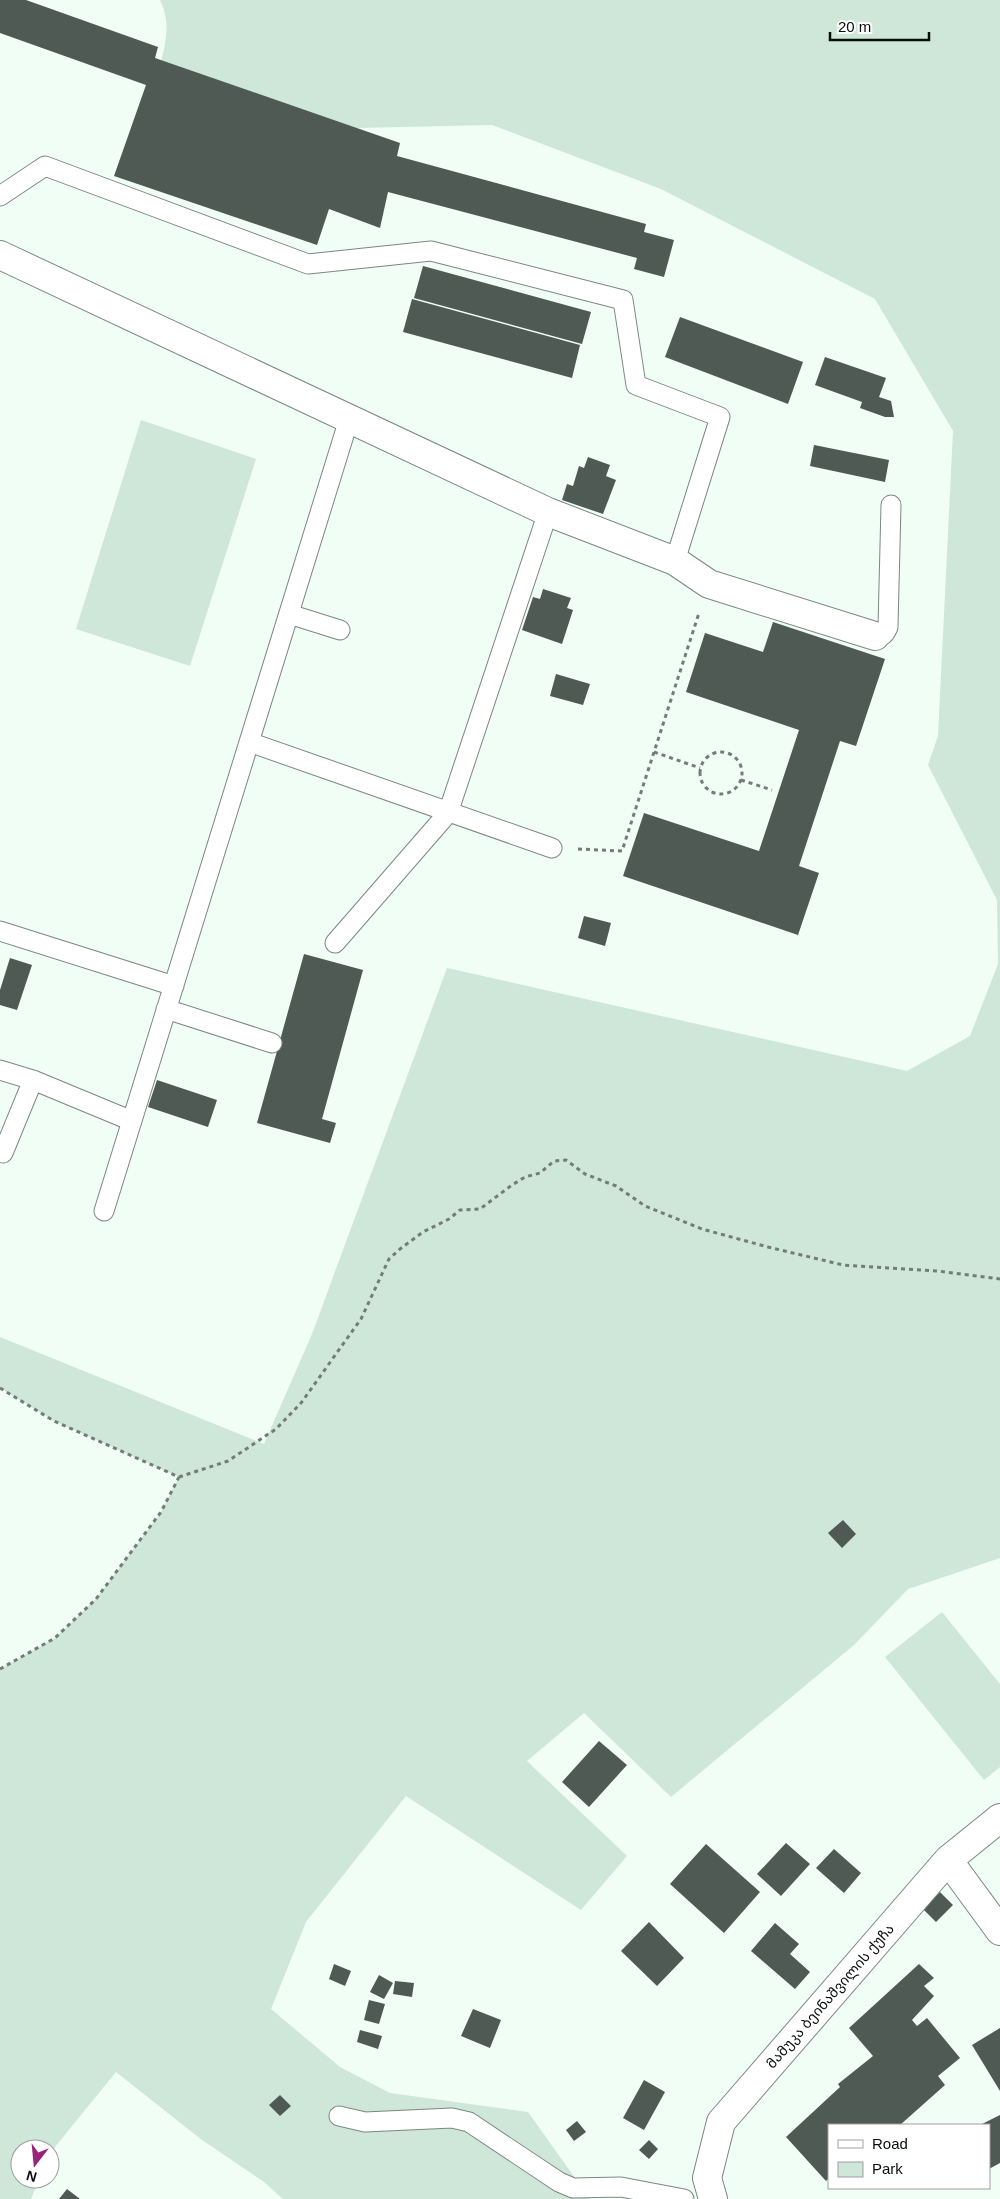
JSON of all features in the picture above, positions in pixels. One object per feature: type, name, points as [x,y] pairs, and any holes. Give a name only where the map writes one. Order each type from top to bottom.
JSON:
[{"type":"street","points":[[0,254],[548,512],[675,561],[709,584],[875,636]]},
{"type":"street","name":"მამუკა ბეინაშვილის ქუჩა","points":[[706,2192],[721,2122],[948,1860],[1000,1818]]},
{"type":"street","points":[[948,1860],[1000,1931]]},
{"type":"lane","points":[[0,196],[46,166],[308,264],[431,251],[623,300],[636,385],[720,417],[675,561]]},
{"type":"lane","points":[[104,1211],[349,419]]},
{"type":"lane","points":[[875,636],[886,633],[888,627],[892,505]]},
{"type":"lane","points":[[335,943],[448,813],[548,512]]},
{"type":"lane","points":[[289,614],[340,630]]},
{"type":"lane","points":[[249,742],[552,848]]},
{"type":"lane","points":[[0,931],[174,986]]},
{"type":"lane","points":[[166,1009],[272,1043]]},
{"type":"lane","points":[[0,1070],[33,1080],[132,1121]]},
{"type":"lane","points":[[0,1152],[3,1153],[33,1080]]},
{"type":"lane","points":[[339,2116],[365,2122],[452,2118],[469,2122],[560,2182],[573,2188],[621,2187],[684,2199]]},
{"type":"path","points":[[552,848],[622,851],[709,584]]},
{"type":"path","points":[[654,752],[700,768]]},
{"type":"path","points":[[720,752],[727,752],[738,760],[741,766],[741,780],[732,790],[725,793],[712,792],[702,782],[700,768],[707,757],[720,752]]},
{"type":"path","points":[[741,780],[772,790]]},
{"type":"path","points":[[0,1388],[54,1421],[179,1477],[228,1461],[276,1429],[301,1403],[361,1319],[389,1259],[423,1232],[449,1219],[460,1210],[480,1209],[519,1181],[540,1173],[554,1161],[566,1160],[585,1174],[616,1186],[645,1206],[702,1229],[768,1247],[843,1265],[938,1270],[1000,1279]]},
{"type":"path","points":[[0,1669],[55,1638],[96,1599],[161,1512],[179,1477]]},
{"type":"green space","points":[[160,0],[1000,0],[1000,1558],[908,1589],[854,1645],[671,1797],[584,1713],[527,1761],[627,1856],[581,1910],[406,1796],[306,1922],[271,2009],[340,2067],[390,2093],[528,2112],[590,2199],[283,2199],[264,2182],[202,2140],[116,2072],[60,2141],[60,2139],[10,2139],[10,2189],[35,2189],[31,2199],[0,2199],[0,1669],[55,1638],[96,1599],[161,1512],[179,1477],[54,1421],[0,1388],[0,1337],[264,1444],[312,1334],[447,968],[907,1071],[970,1036],[998,964],[997,900],[928,765],[938,736],[953,431],[875,299],[661,189],[492,125],[357,128],[161,61],[166,30]]},
{"type":"green space","points":[[141,420],[256,459],[190,666],[76,629]]},
{"type":"green space","points":[[942,1612],[1000,1684],[1000,1767],[984,1780],[885,1657]]},
{"type":"building","points":[[0,0],[26,0],[158,47],[155,58],[400,143],[397,156],[646,224],[644,232],[674,240],[664,277],[634,269],[637,258],[388,192],[380,228],[329,209],[317,245],[114,176],[146,85],[0,33]]},
{"type":"building","points":[[423,266],[591,312],[582,344],[414,298]]},
{"type":"building","points":[[412,299],[580,345],[572,378],[403,332]]},
{"type":"building","points":[[680,317],[803,362],[788,404],[665,357]]},
{"type":"building","points":[[825,357],[886,378],[879,397],[891,401],[894,417],[885,417],[860,408],[862,402],[815,385]]},
{"type":"building","points":[[814,445],[889,460],[885,482],[810,466]]},
{"type":"building","points":[[588,457],[610,465],[606,476],[616,480],[603,514],[562,500],[567,484],[573,486],[579,466],[584,468]]},
{"type":"building","points":[[543,589],[571,598],[567,608],[573,610],[562,644],[522,630],[533,597],[540,599]]},
{"type":"building","points":[[773,622],[885,659],[856,746],[840,741],[799,866],[819,873],[798,935],[623,876],[644,813],[759,851],[799,730],[686,692],[705,633],[763,652]]},
{"type":"building","points":[[556,674],[590,684],[583,705],[550,696]]},
{"type":"building","points":[[584,916],[611,923],[605,946],[578,938]]},
{"type":"building","points":[[304,954],[363,970],[322,1119],[336,1123],[330,1143],[257,1123]]},
{"type":"building","points":[[10,958],[32,965],[17,1010],[0,1005],[0,990]]},
{"type":"building","points":[[157,1080],[217,1100],[208,1127],[148,1107]]},
{"type":"building","points":[[843,1520],[856,1534],[842,1548],[828,1533]]},
{"type":"building","points":[[599,1741],[627,1765],[589,1807],[562,1782]]},
{"type":"building","points":[[786,1843],[810,1864],[781,1896],[757,1874]]},
{"type":"building","points":[[706,1844],[760,1892],[724,1933],[670,1884]]},
{"type":"building","points":[[834,1849],[861,1873],[844,1893],[816,1868]]},
{"type":"building","points":[[940,1892],[953,1905],[936,1922],[923,1909]]},
{"type":"building","points":[[649,1922],[684,1958],[657,1986],[621,1951]]},
{"type":"building","points":[[775,1923],[799,1944],[790,1954],[810,1972],[795,1989],[751,1951]]},
{"type":"building","points":[[334,1964],[351,1971],[345,1986],[329,1979]]},
{"type":"building","points":[[919,1964],[934,1978],[924,1986],[934,1996],[912,2020],[917,2026],[927,2018],[960,2058],[938,2076],[945,2085],[901,2124],[828,2124],[828,2179],[826,2181],[786,2137],[840,2087],[838,2084],[873,2056],[849,2028]]},
{"type":"building","points":[[379,1975],[393,1983],[384,1999],[370,1992]]},
{"type":"building","points":[[395,1981],[414,1983],[412,1997],[393,1994]]},
{"type":"building","points":[[369,2000],[385,2004],[379,2024],[364,2020]]},
{"type":"building","points":[[473,2009],[501,2020],[490,2048],[461,2036]]},
{"type":"building","points":[[1000,2028],[1000,2091],[972,2045]]},
{"type":"building","points":[[360,2030],[382,2036],[378,2049],[357,2042]]},
{"type":"building","points":[[644,2080],[665,2092],[644,2130],[623,2118]]},
{"type":"building","points":[[280,2095],[291,2106],[280,2116],[269,2105]]},
{"type":"building","points":[[1000,2115],[1000,2163],[990,2168],[990,2124],[982,2124]]},
{"type":"building","points":[[577,2121],[586,2132],[574,2141],[566,2130]]},
{"type":"building","points":[[649,2140],[658,2149],[649,2159],[639,2150]]},
{"type":"building","points":[[67,2189],[80,2199],[59,2199]]}]
